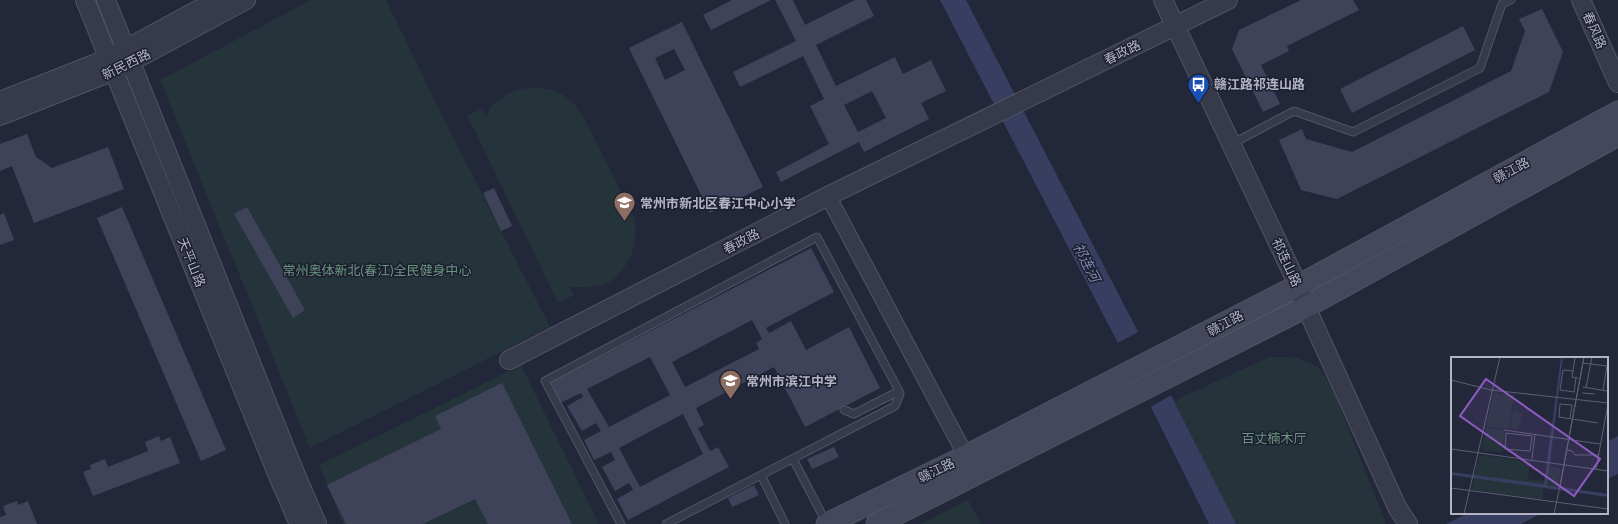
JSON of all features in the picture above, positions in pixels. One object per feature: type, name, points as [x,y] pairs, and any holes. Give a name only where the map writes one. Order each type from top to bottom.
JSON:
[{"type":"main road","name":"赣江路","points":[[827,524],[966,456],[1153,361],[1618,112]]},
{"type":"main road","name":"赣江路","points":[[877,524],[1312,304],[1618,135]]},
{"type":"street","name":"天平山路","points":[[85,0],[299,524]]},
{"type":"street","name":"天平山路","points":[[106,0],[293,468],[317,524]]},
{"type":"street","name":"新民西路","points":[[0,116],[112,65],[216,0]]},
{"type":"street","name":"新民西路","points":[[128,56],[246,0]]},
{"type":"street","name":"祁连山路","points":[[1163,0],[1180,24],[1241,139],[1303,282],[1397,507],[1408,524]]},
{"type":"street","name":"祁连山路","points":[[1175,0],[1180,24],[1303,282]]},
{"type":"street","name":"春政路","points":[[509,360],[828,196],[1228,0]]},
{"type":"street","name":"春风路","points":[[1581,0],[1618,82]]},
{"type":"street","name":"新民西路","points":[[0,101],[112,65]]},
{"type":"street","points":[[828,196],[966,456]]},
{"type":"street","name":"祁连山路","points":[[1312,304],[1407,503],[1412,524]]},
{"type":"lane","points":[[1241,139],[1294,111],[1353,132],[1480,68],[1502,4],[1511,0]]},
{"type":"lane","points":[[620,524],[545,381],[817,236],[900,394],[895,406],[666,524]]},
{"type":"lane","points":[[844,410],[854,414],[899,392]]},
{"type":"lane","points":[[793,458],[827,524]]},
{"type":"lane","points":[[761,475],[786,524]]},
{"type":"green space","name":"常州奥体新北(春江)全民健身中心","points":[[311,0],[386,0],[444,119],[550,327],[310,448],[160,80]]},
{"type":"green space","points":[[537,87],[558,92],[568,98],[582,114],[635,219],[635,242],[631,256],[623,269],[611,281],[603,285],[570,287],[574,295],[558,303],[467,115],[482,109],[486,117],[493,105],[504,96],[525,88]]},
{"type":"green space","name":"百丈楠木厅","points":[[1269,357],[1295,357],[1318,367],[1331,384],[1386,524],[1236,524],[1174,401]]},
{"type":"green space","points":[[521,365],[599,524],[343,524],[319,465]]},
{"type":"green space","points":[[968,500],[981,524],[921,524]]},
{"type":"water","name":"祁连河","points":[[940,0],[966,0],[1174,401],[1236,524],[1209,524],[1150,405]]},
{"type":"water","points":[[1618,436],[1618,474],[1608,479],[1608,441]]},
{"type":"water","points":[[1466,514],[1540,514],[1521,524],[1446,524]]},
{"type":"pier","points":[[1140,331],[1173,394],[1149,408],[1116,344]]},
{"type":"building","points":[[732,0],[771,0],[711,30],[703,15]]},
{"type":"building","points":[[775,0],[793,0],[805,25],[855,0],[866,0],[874,16],[816,45],[836,86],[895,57],[903,74],[931,60],[946,91],[921,103],[929,119],[864,152],[859,142],[781,182],[776,172],[829,144],[810,106],[824,99],[803,56],[740,87],[733,72],[796,41]],"holes":[[[872,91],[886,118],[858,132],[844,105]]]},
{"type":"building","points":[[1301,0],[1353,0],[1359,10],[1287,46],[1289,51],[1261,65],[1280,104],[1263,112],[1232,49],[1239,30]]},
{"type":"building","points":[[1542,9],[1563,52],[1549,92],[1337,199],[1301,190],[1279,140],[1302,129],[1306,139],[1352,152],[1511,71],[1525,31],[1519,19]]},
{"type":"building","points":[[682,22],[763,187],[710,213],[629,48]],"holes":[[[674,49],[685,70],[665,80],[655,58]]]},
{"type":"building","points":[[1463,26],[1475,50],[1352,113],[1340,89]]},
{"type":"building","points":[[27,134],[36,157],[52,168],[108,147],[124,189],[34,223],[12,166],[0,171],[0,144]]},
{"type":"building","points":[[494,188],[512,226],[501,231],[483,193]]},
{"type":"building","points":[[122,207],[226,450],[201,461],[97,218]]},
{"type":"building","points":[[247,207],[305,310],[293,318],[234,214]]},
{"type":"building","points":[[4,213],[14,240],[0,245],[0,215]]},
{"type":"building","points":[[811,248],[834,292],[766,328],[769,333],[791,321],[806,350],[849,327],[880,388],[805,427],[774,367],[696,408],[704,425],[698,428],[710,451],[718,447],[729,467],[628,520],[617,499],[633,490],[629,483],[615,491],[602,467],[615,460],[611,452],[594,460],[584,440],[601,431],[596,423],[582,431],[567,406],[583,397],[581,393],[560,403],[550,383]],"holes":[[[752,320],[762,339],[756,343],[759,349],[685,387],[672,362]],[[650,357],[670,395],[609,427],[587,389]],[[683,414],[703,454],[640,487],[619,448]]]},
{"type":"building","points":[[502,383],[572,524],[488,524],[475,499],[423,524],[346,524],[327,485],[441,429],[435,416]]},
{"type":"building","points":[[159,436],[161,441],[170,437],[180,463],[93,496],[83,472],[91,469],[90,465],[105,459],[108,467],[148,451],[145,442]]},
{"type":"building","points":[[834,447],[839,457],[812,469],[807,459]]},
{"type":"building","points":[[754,485],[759,495],[732,507],[728,498]]},
{"type":"building","points":[[17,501],[18,505],[28,501],[37,524],[0,524],[0,517],[6,515],[3,506]]},
{"type":"place","name":"赣江路祁连山路","points":[[1198,104]]},
{"type":"place","name":"常州市新北区春江中心小学","points":[[625,222]]},
{"type":"place","name":"常州市滨江中学","points":[[730,400]]}]
